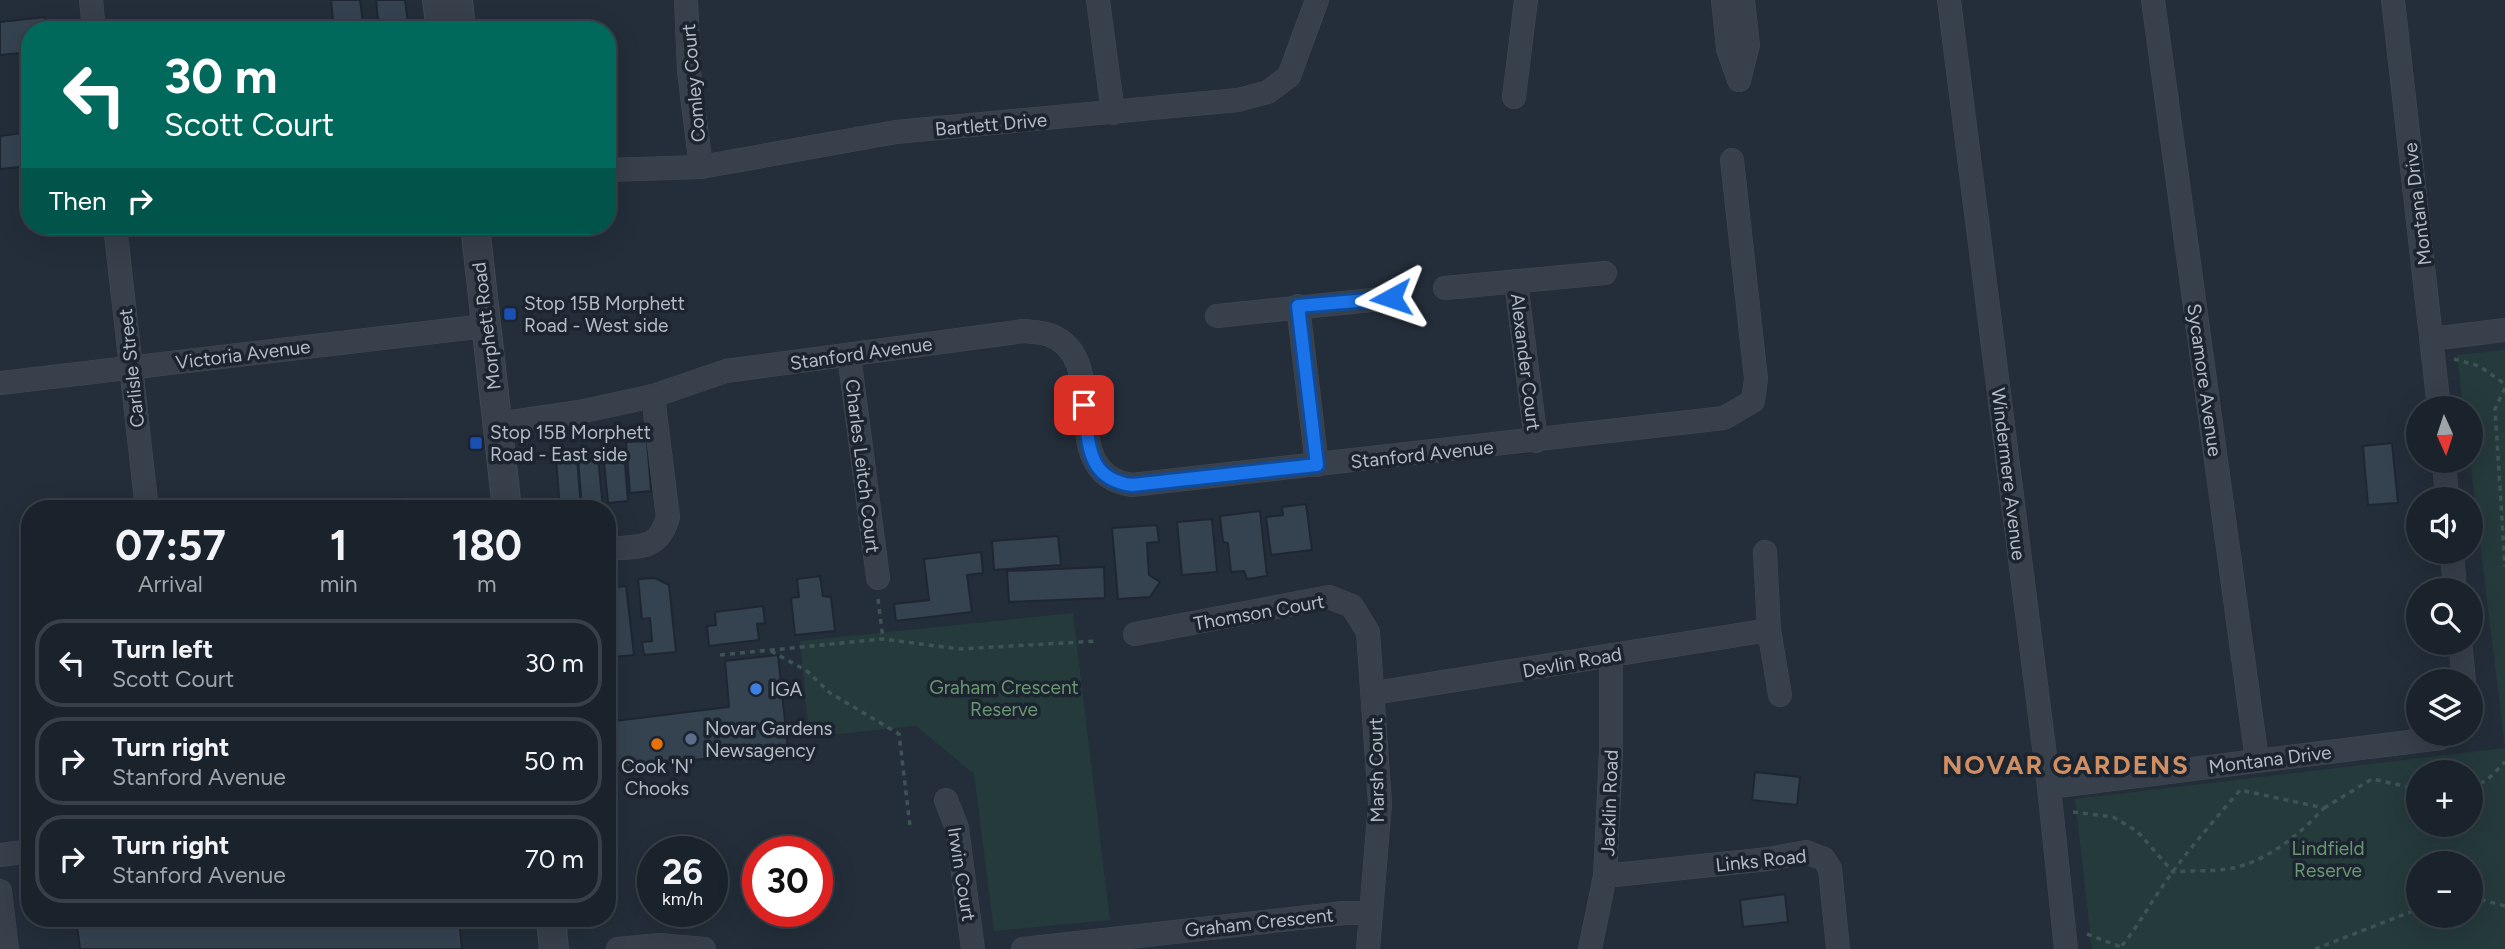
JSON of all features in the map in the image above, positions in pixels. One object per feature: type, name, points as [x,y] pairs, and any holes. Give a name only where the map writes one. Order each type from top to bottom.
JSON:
[{"type":"street","points":[[91,0],[93,21]]},
{"type":"street","points":[[437,0],[440,21]]},
{"type":"street","points":[[458,0],[460,21]]},
{"type":"street","name":"Comley Court","points":[[686,0],[689,72],[701,167]]},
{"type":"street","points":[[1098,0],[1113,113]]},
{"type":"street","name":"Bartlett Drive","points":[[616,170],[701,167],[896,132],[1238,100],[1268,92],[1289,76],[1317,0]]},
{"type":"street","points":[[1514,97],[1527,0]]},
{"type":"street","points":[[1723,0],[1728,49],[1739,80],[1748,45],[1743,0]]},
{"type":"street","name":"Windermere Avenue","points":[[1949,0],[2049,787],[2066,949]]},
{"type":"street","name":"Sycamore Avenue","points":[[2153,0],[2257,760]]},
{"type":"street","name":"Montana Drive","points":[[2393,0],[2438,396]]},
{"type":"street","name":"Stanford Avenue","points":[[498,424],[584,411],[653,396],[726,371],[1024,331],[1050,334],[1068,346],[1078,361],[1090,449],[1098,470],[1112,482],[1132,485],[1724,418],[1753,401],[1756,379],[1732,160]]},
{"type":"street","name":"Carlisle Street","points":[[116,235],[146,500]]},
{"type":"street","name":"Morphett Road","points":[[476,235],[506,500]]},
{"type":"street","name":"Alexander Court","points":[[1445,288],[1605,273]]},
{"type":"street","name":"Alexander Court","points":[[1516,282],[1536,441]]},
{"type":"street","points":[[1217,316],[1391,298]]},
{"type":"street","points":[[1298,306],[1317,465]]},
{"type":"street","name":"Victoria Avenue","points":[[0,383],[485,326]]},
{"type":"street","points":[[2432,339],[2505,330]]},
{"type":"street","name":"Charles Leitch Court","points":[[849,355],[878,587]]},
{"type":"street","points":[[616,548],[650,545],[664,531],[668,517],[653,396]]},
{"type":"street","points":[[1765,552],[1769,630],[1780,695]]},
{"type":"street","name":"Thomson Court","points":[[1135,634],[1329,597],[1352,606],[1368,632]]},
{"type":"street","name":"Devlin Road","points":[[1374,693],[1769,630]]},
{"type":"street","name":"Marsh Court","points":[[1368,632],[1380,804],[1368,949]]},
{"type":"street","name":"Jacklin Road","points":[[1590,949],[1605,876],[1611,751],[1611,654]]},
{"type":"street","name":"Montana Drive","points":[[2049,787],[2406,742]]},
{"type":"street","name":"Irwin Court","points":[[946,800],[957,828],[973,949]]},
{"type":"street","points":[[0,855],[21,852]]},
{"type":"street","name":"Links Road","points":[[1605,876],[1816,854],[1824,859],[1830,869],[1838,949]]},
{"type":"street","points":[[0,891],[7,949]]},
{"type":"street","name":"Graham Crescent","points":[[1023,949],[1344,913],[1370,913]]},
{"type":"street","points":[[552,927],[554,949]]},
{"type":"street","points":[[618,949],[660,945],[704,949]]},
{"type":"path","points":[[2450,355],[2479,366],[2505,386],[2495,410],[2505,567]]},
{"type":"path","points":[[878,587],[883,639]]},
{"type":"path","points":[[720,655],[883,639],[959,649],[1098,642]]},
{"type":"path","points":[[771,651],[807,671],[830,693],[899,734],[910,826]]},
{"type":"path","points":[[2483,782],[2505,762]]},
{"type":"path","points":[[2173,872],[2234,868],[2265,855],[2287,843],[2323,808],[2372,779],[2406,786]]},
{"type":"path","points":[[2064,925],[2120,948],[2173,872],[2239,790],[2323,808]]},
{"type":"path","points":[[2066,808],[2113,817],[2137,831],[2173,872]]},
{"type":"path","points":[[2483,900],[2505,906]]},
{"type":"path","points":[[2315,949],[2406,914]]},
{"type":"green space","points":[[2505,350],[2505,748],[2483,564],[2483,487],[2473,487],[2472,473],[2483,473],[2483,396],[2462,396],[2457,355]]},
{"type":"green space","name":"Graham Crescent Reserve","points":[[1073,613],[1110,920],[994,931],[974,774],[916,726],[809,737],[800,641]]},
{"type":"green space","name":"Lindfield Reserve","points":[[2505,748],[2505,949],[2092,949],[2075,799]]},
{"type":"building","points":[[331,0],[360,0],[363,21],[333,21]]},
{"type":"building","points":[[376,0],[405,0],[408,21],[378,21]]},
{"type":"building","points":[[45,17],[46,21],[21,21],[21,53],[0,55],[0,22]]},
{"type":"building","points":[[21,133],[21,167],[0,169],[0,136]]},
{"type":"building","points":[[647,441],[651,491],[630,493],[626,442]]},
{"type":"building","points":[[2392,443],[2398,503],[2368,505],[2363,446]]},
{"type":"building","points":[[624,451],[628,501],[608,500],[603,452]]},
{"type":"building","points":[[598,457],[602,500],[581,500],[578,459]]},
{"type":"building","points":[[577,458],[580,500],[559,500],[556,460]]},
{"type":"building","points":[[1306,504],[1312,550],[1271,555],[1266,517],[1283,515],[1282,507]]},
{"type":"building","points":[[1260,511],[1267,576],[1247,579],[1244,571],[1231,572],[1228,543],[1223,542],[1220,516]]},
{"type":"building","points":[[1212,519],[1217,572],[1182,575],[1177,522]]},
{"type":"building","points":[[1157,525],[1159,542],[1147,543],[1149,575],[1160,582],[1150,597],[1118,599],[1112,528]]},
{"type":"building","points":[[1058,536],[1061,565],[994,570],[992,541]]},
{"type":"building","points":[[981,552],[983,573],[967,575],[972,612],[896,621],[894,604],[929,600],[924,559]]},
{"type":"building","points":[[1104,567],[1105,598],[1009,602],[1007,571]]},
{"type":"building","points":[[820,576],[823,596],[831,597],[835,631],[795,635],[791,598],[799,597],[797,579]]},
{"type":"building","points":[[655,578],[669,585],[676,652],[644,655],[642,642],[652,641],[650,618],[642,619],[638,579]]},
{"type":"building","points":[[626,586],[634,655],[616,657],[616,587]]},
{"type":"building","points":[[763,606],[765,623],[757,624],[759,640],[709,646],[707,626],[716,625],[715,612]]},
{"type":"building","points":[[778,655],[788,750],[616,768],[616,721],[729,707],[725,661]]},
{"type":"building","points":[[1755,772],[1800,777],[1797,805],[1752,800]]},
{"type":"building","points":[[1785,894],[1788,922],[1743,927],[1740,900]]},
{"type":"building","points":[[77,927],[460,927],[462,949],[80,949]]},
{"type":"place","name":"Stop 15B Morphett Road - West side","points":[[510,314]]},
{"type":"place","name":"Stop 15B Morphett Road - East side","points":[[476,443]]},
{"type":"place","name":"IGA","points":[[756,689]]},
{"type":"place","name":"Novar Gardens Newsagency","points":[[691,739]]},
{"type":"place","name":"Cook 'N' Chooks","points":[[657,744]]},
{"type":"district","name":"NOVAR GARDENS","points":[[2066,765]]},
{"type":"route","points":[[1084,405],[1090,449],[1098,470],[1112,482],[1132,485],[1317,465],[1298,306],[1391,298]]}]
